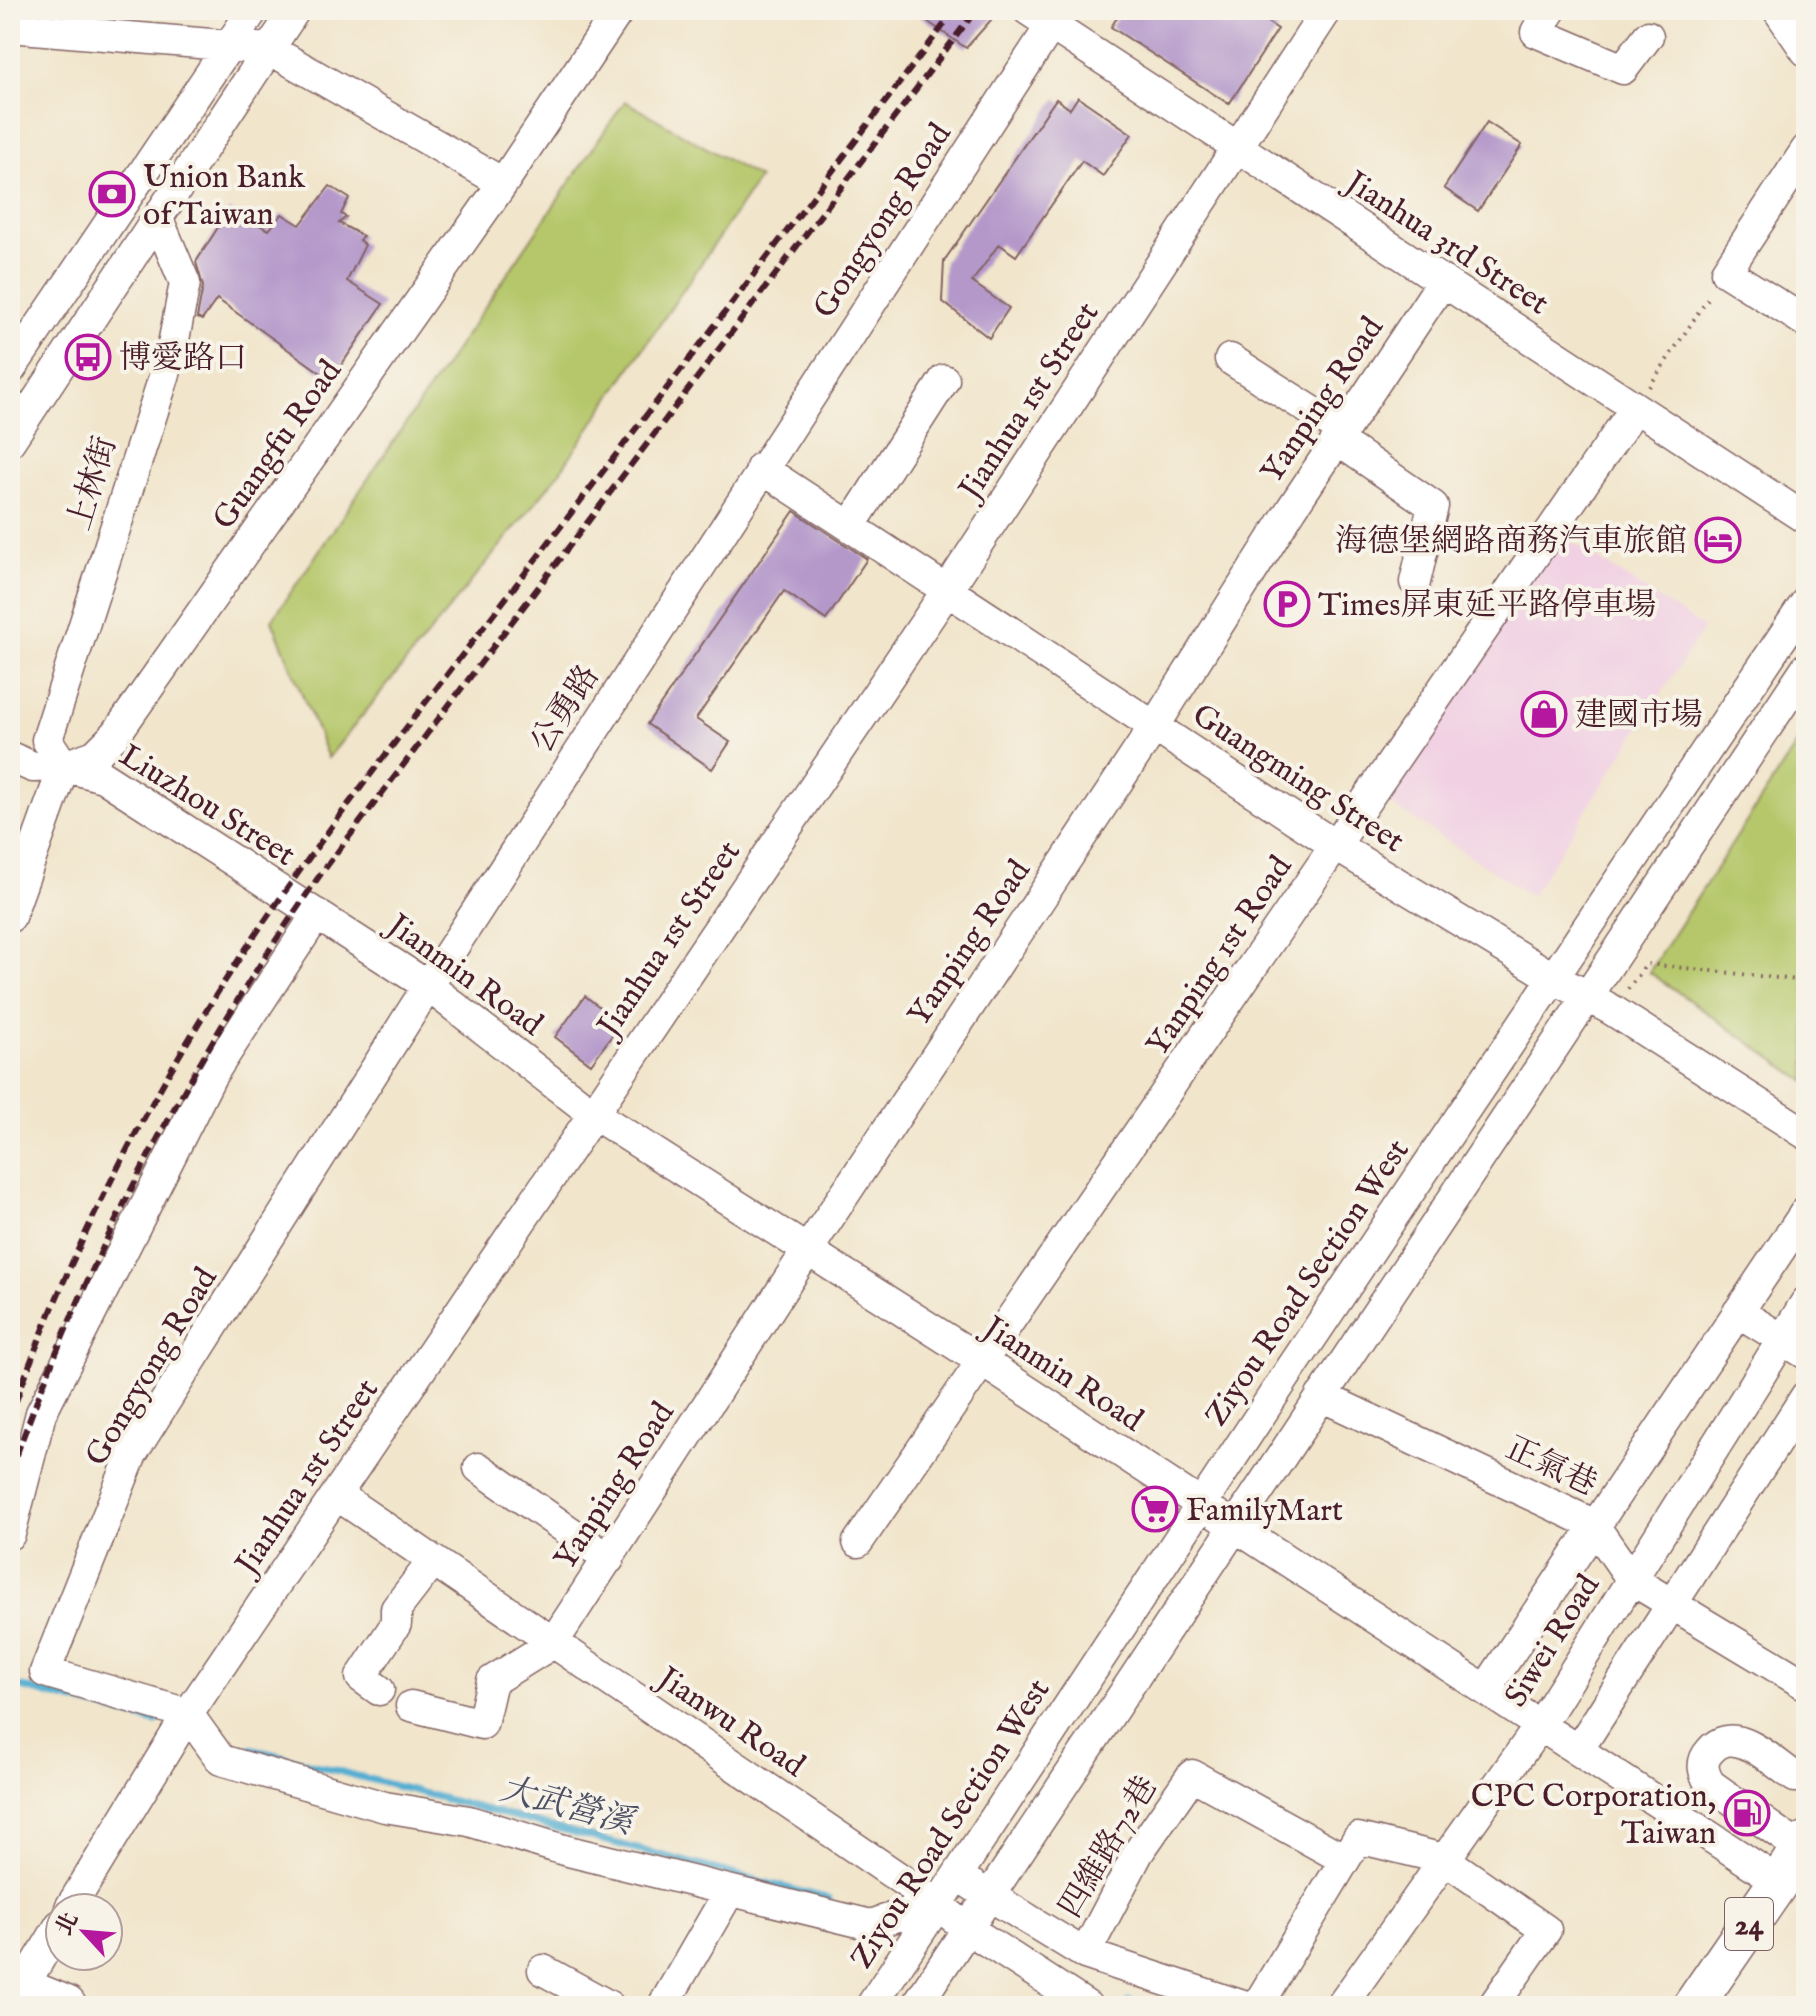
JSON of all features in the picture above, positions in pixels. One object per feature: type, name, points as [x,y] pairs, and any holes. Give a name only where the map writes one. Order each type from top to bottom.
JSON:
[{"type":"main road","name":"24","points":[[1693,2006],[1803,1846]]},
{"type":"main road","points":[[18,1992],[66,2006]]},
{"type":"street","points":[[10,370],[253,10]]},
{"type":"street","points":[[10,441],[295,10]]},
{"type":"street","name":"Guangfu Road","points":[[64,766],[95,755],[116,734],[503,183],[619,10]]},
{"type":"street","name":"Jianhua 1st Street","points":[[80,1892],[188,1714],[948,589],[1327,10]]},
{"type":"street","points":[[1551,10],[1536,32],[1623,69],[1648,36]]},
{"type":"street","points":[[1778,10],[1806,51]]},
{"type":"street","name":"Jianhua 3rd Street","points":[[1047,15],[1237,147],[1806,519]]},
{"type":"street","name":"Gongyong Road","points":[[761,468],[1047,15]]},
{"type":"street","points":[[10,27],[269,49],[503,183]]},
{"type":"street","points":[[1806,150],[1726,272],[1806,322]]},
{"type":"street","name":"上林街","points":[[64,766],[47,740],[171,355],[185,283],[158,219]]},
{"type":"street","name":"Yanping Road","points":[[553,1643],[1443,281]]},
{"type":"street","points":[[1230,359],[1433,506],[1415,582]]},
{"type":"street","points":[[851,525],[944,380]]},
{"type":"street","points":[[10,385],[45,391]]},
{"type":"street","name":"Yanping 1st Road","points":[[858,1542],[1635,408]]},
{"type":"street","name":"Guangming Street","points":[[761,468],[1336,846],[1600,1003],[1806,1134]]},
{"type":"street","name":"公勇路","points":[[428,986],[761,468]]},
{"type":"street","name":"Ziyou Road Section West","points":[[871,2006],[936,1903],[1806,602]]},
{"type":"street","points":[[916,2006],[965,1927],[1321,1396],[1600,1003],[1806,668]]},
{"type":"street","name":"Liuzhou Street","points":[[10,757],[33,767],[64,766],[103,777],[317,914]]},
{"type":"street","points":[[10,917],[64,766]]},
{"type":"street","points":[[10,1534],[41,1413],[211,1076],[317,914]]},
{"type":"street","name":"Jianmin Road","points":[[317,914],[428,986],[592,1113],[983,1362],[1778,1881]]},
{"type":"street","name":"Gongyong Road","points":[[188,1714],[45,1672],[132,1454],[428,986]]},
{"type":"street","name":"Siwei Road","points":[[1486,1689],[1593,1524],[1806,1211]]},
{"type":"street","name":"Siwei Road","points":[[1341,2006],[1541,1724],[1632,1580],[1794,1346],[1806,1302]]},
{"type":"street","points":[[1738,1312],[1794,1346]]},
{"type":"street","name":"正氣巷","points":[[1321,1396],[1593,1524],[1632,1580],[1806,1685]]},
{"type":"street","points":[[1578,1750],[1668,1604],[1806,1396]]},
{"type":"street","points":[[479,1468],[609,1559]]},
{"type":"street","name":"Jianwu Road","points":[[337,1495],[936,1903],[965,1927],[1087,2006]]},
{"type":"street","points":[[379,1690],[361,1677],[396,1624],[396,1609],[433,1561]]},
{"type":"street","points":[[411,1706],[482,1724],[492,1681],[553,1643]]},
{"type":"street","points":[[188,1714],[221,1760],[385,1807],[469,1821],[564,1850],[871,1925],[936,1903]]},
{"type":"street","points":[[1803,1846],[1710,1784],[1703,1771],[1704,1757],[1717,1742],[1729,1737],[1795,1777],[1806,1775]]},
{"type":"street","name":"四維路72巷","points":[[1085,1954],[1138,1853],[1192,1775],[1344,1859]]},
{"type":"street","points":[[1257,2006],[1358,1838],[1444,1859],[1546,1930],[1493,2006]]},
{"type":"street","points":[[957,1875],[1085,1954],[1243,2006]]},
{"type":"street","points":[[663,2006],[729,1892]]},
{"type":"street","points":[[18,1992],[44,1951]]},
{"type":"street","points":[[543,1970],[609,2006]]},
{"type":"path","points":[[1635,408],[1726,272]]},
{"type":"path","points":[[1600,1003],[1647,964],[1806,981]]},
{"type":"shaded area","name":"建國市場","points":[[1558,533],[1704,628],[1531,896],[1385,801]]},
{"type":"green space","points":[[625,101],[759,178],[557,476],[328,758],[272,620]]},
{"type":"green space","points":[[1806,730],[1806,1082],[1649,972]]},
{"type":"building","points":[[911,10],[1000,10],[966,48]]},
{"type":"building","points":[[1122,10],[1249,10],[1278,29],[1229,104],[1111,27]]},
{"type":"building","points":[[1078,97],[1132,134],[1103,176],[1082,161],[1016,256],[999,244],[972,282],[1009,308],[989,338],[942,301],[944,261],[1056,99],[1070,109]]},
{"type":"building","points":[[1487,122],[1522,145],[1478,211],[1444,188]]},
{"type":"building","points":[[330,186],[349,198],[341,214],[346,217],[339,223],[363,236],[359,240],[365,245],[347,281],[383,304],[331,380],[217,299],[202,320],[197,318],[203,286],[196,262],[229,210],[269,230],[282,214],[300,225]]},
{"type":"building","points":[[794,511],[867,559],[826,620],[784,591],[696,719],[730,742],[712,769],[647,724]]},
{"type":"building","points":[[585,996],[621,1023],[591,1064],[555,1037]]},
{"type":"waterway","name":"大武營溪","points":[[10,1684],[156,1722]]},
{"type":"waterway","name":"大武營溪","points":[[250,1748],[829,1899]]},
{"type":"waterway","name":"大武營溪","points":[[1130,2001],[1148,2006]]},
{"type":"railway","points":[[10,1418],[59,1293],[116,1170],[182,1052],[253,938],[383,758],[955,10]]},
{"type":"railway","points":[[10,1473],[72,1314],[107,1238],[185,1090],[272,946],[320,875],[976,10]]},
{"type":"place","name":"Union Bank of Taiwan","points":[[112,194]]},
{"type":"place","name":"博愛路口","points":[[88,357]]},
{"type":"place","name":"海德堡網路商務汽車旅館","points":[[1718,540]]},
{"type":"place","name":"Times屏東延平路停車場","points":[[1287,604]]},
{"type":"place","name":"建國市場","points":[[1544,714]]},
{"type":"place","name":"FamilyMart","points":[[1155,1509]]},
{"type":"place","name":"CPC Corporation, Taiwan","points":[[1747,1813]]}]
